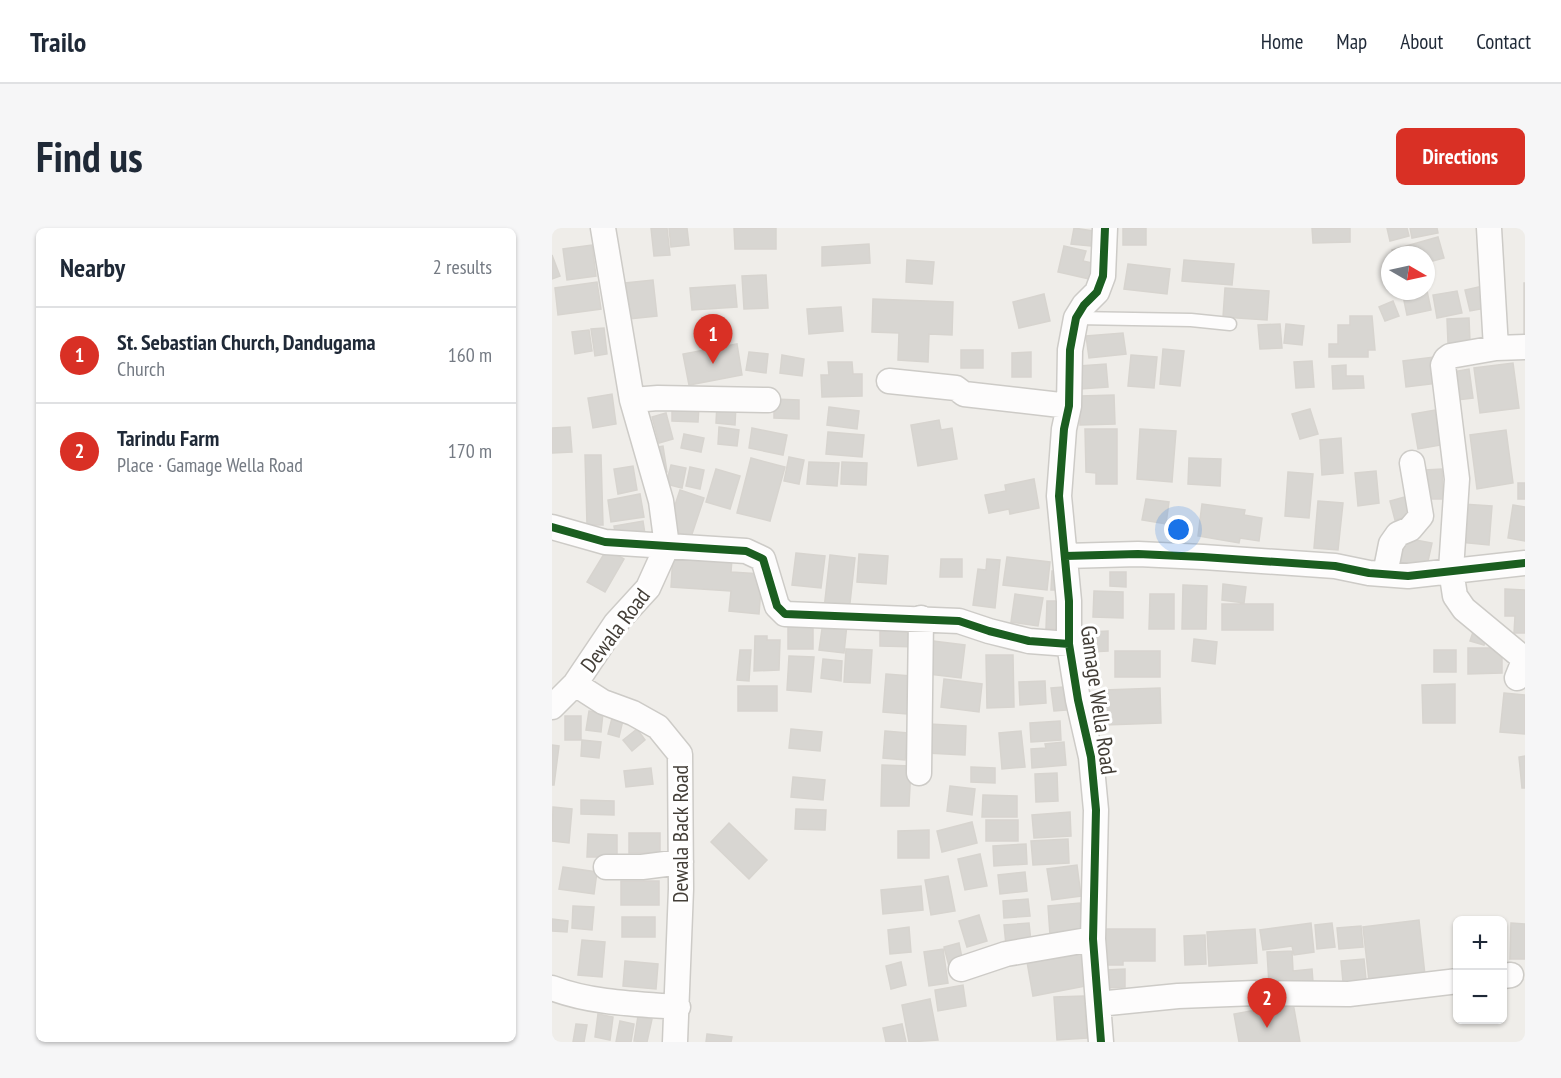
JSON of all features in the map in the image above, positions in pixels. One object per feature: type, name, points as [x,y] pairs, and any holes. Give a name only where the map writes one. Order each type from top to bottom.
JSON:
[{"type":"street","points":[[603,228],[632,400],[661,501],[667,546]]},
{"type":"street","name":"Gamage Wella Road","points":[[1101,1042],[1093,939],[1096,810],[1091,757],[1078,700],[1069,644],[1069,601],[1059,496],[1064,429],[1069,406],[1070,350],[1076,318],[1084,305],[1097,292],[1102,276],[1105,228]]},
{"type":"street","points":[[1489,228],[1496,348]]},
{"type":"street","points":[[1517,678],[1523,663],[1522,657],[1464,609],[1455,596],[1451,570],[1457,478],[1443,380],[1443,365],[1450,356],[1496,348],[1525,347]]},
{"type":"street","points":[[890,381],[956,388],[964,394],[1069,406]]},
{"type":"street","points":[[632,400],[768,400]]},
{"type":"street","points":[[1385,574],[1391,544],[1398,534],[1410,529],[1421,516],[1412,463]]},
{"type":"street","points":[[552,527],[605,542],[746,551],[763,559],[777,606],[785,614],[959,621],[1029,641],[1069,644]]},
{"type":"street","name":"Dewala Road","points":[[552,707],[575,684],[616,623],[648,588],[667,546]]},
{"type":"street","points":[[1065,556],[1138,554],[1203,557],[1335,566],[1408,576],[1525,563]]},
{"type":"street","points":[[919,773],[921,618]]},
{"type":"street","name":"Dewala Back Road","points":[[575,684],[603,702],[633,713],[658,727],[680,754],[681,862],[678,1007],[675,1042]]},
{"type":"street","points":[[606,867],[642,867],[681,862]]},
{"type":"street","points":[[961,969],[1006,954],[1093,939]]},
{"type":"street","points":[[1098,1004],[1178,996],[1256,993],[1349,994],[1453,982]]},
{"type":"street","points":[[552,988],[617,1003],[678,1007]]},
{"type":"lane","points":[[1076,318],[1191,320],[1230,324]]},
{"type":"building","points":[[651,228],[667,228],[670,255],[654,256]]},
{"type":"building","points":[[669,228],[687,228],[689,245],[671,247]]},
{"type":"building","points":[[734,228],[776,228],[776,249],[735,249]]},
{"type":"building","points":[[1074,228],[1093,231],[1091,246],[1071,244]]},
{"type":"building","points":[[1123,228],[1146,228],[1146,245],[1123,245]]},
{"type":"building","points":[[1312,228],[1350,228],[1350,242],[1313,243]]},
{"type":"building","points":[[1387,228],[1407,228],[1409,236],[1390,241]]},
{"type":"building","points":[[1410,228],[1437,228],[1438,233],[1412,238]]},
{"type":"building","points":[[1438,237],[1444,258],[1435,260],[1435,246],[1406,246]]},
{"type":"building","points":[[869,244],[870,263],[822,266],[822,247]]},
{"type":"building","points":[[592,245],[596,276],[567,280],[563,249]]},
{"type":"building","points":[[1064,246],[1086,251],[1083,261],[1097,264],[1094,280],[1058,272]]},
{"type":"building","points":[[552,255],[560,276],[552,279]]},
{"type":"building","points":[[907,260],[934,262],[932,284],[906,282]]},
{"type":"building","points":[[1184,260],[1234,264],[1232,285],[1182,281]]},
{"type":"building","points":[[1128,264],[1170,269],[1167,294],[1124,289]]},
{"type":"building","points":[[766,275],[768,308],[744,309],[742,276]]},
{"type":"building","points":[[653,280],[657,316],[629,319],[625,283]]},
{"type":"building","points":[[597,282],[601,309],[558,315],[555,288]]},
{"type":"building","points":[[1525,283],[1525,338],[1524,338]]},
{"type":"building","points":[[735,285],[737,307],[692,310],[690,288]]},
{"type":"building","points":[[1488,285],[1492,307],[1470,311],[1465,290]]},
{"type":"building","points":[[1225,288],[1269,291],[1267,320],[1223,317]]},
{"type":"building","points":[[1457,291],[1462,313],[1437,318],[1435,295]]},
{"type":"building","points":[[1044,294],[1050,321],[1019,328],[1013,302]]},
{"type":"building","points":[[873,299],[953,302],[952,335],[929,334],[928,362],[898,360],[899,333],[872,332]]},
{"type":"building","points":[[1404,300],[1429,300],[1431,310],[1407,315]]},
{"type":"building","points":[[1393,301],[1399,316],[1385,321],[1379,307]]},
{"type":"building","points":[[841,307],[843,331],[809,334],[807,309]]},
{"type":"building","points":[[1350,316],[1372,316],[1375,350],[1368,350],[1368,357],[1329,357],[1329,344],[1338,344],[1338,325],[1350,325]]},
{"type":"building","points":[[1469,318],[1470,342],[1448,343],[1447,319]]},
{"type":"building","points":[[1280,324],[1282,348],[1260,349],[1258,325]]},
{"type":"building","points":[[1286,324],[1304,326],[1302,345],[1284,343]]},
{"type":"building","points":[[604,328],[607,354],[595,356],[591,329]]},
{"type":"building","points":[[589,330],[592,351],[575,354],[572,332]]},
{"type":"building","points":[[1123,333],[1126,354],[1089,358],[1086,336]]},
{"type":"building","points":[[737,344],[742,375],[689,385],[683,354]]},
{"type":"building","points":[[1163,349],[1184,351],[1180,386],[1160,384]]},
{"type":"building","points":[[961,350],[983,350],[983,368],[961,368]]},
{"type":"building","points":[[749,352],[768,354],[766,373],[746,370]]},
{"type":"building","points":[[1031,352],[1031,377],[1012,377],[1012,353]]},
{"type":"building","points":[[782,355],[804,359],[802,376],[780,373]]},
{"type":"building","points":[[1131,355],[1157,357],[1154,388],[1128,386]]},
{"type":"building","points":[[1434,357],[1438,383],[1406,387],[1403,361]]},
{"type":"building","points":[[1312,361],[1314,387],[1296,388],[1294,362]]},
{"type":"building","points":[[828,362],[852,362],[853,374],[862,374],[862,396],[822,397],[821,375],[829,375]]},
{"type":"building","points":[[1513,363],[1519,408],[1480,413],[1474,368]]},
{"type":"building","points":[[1106,364],[1108,387],[1080,389],[1079,366]]},
{"type":"building","points":[[1346,365],[1346,376],[1363,376],[1364,388],[1333,389],[1332,366]]},
{"type":"building","points":[[1469,369],[1473,398],[1457,400],[1452,372]]},
{"type":"building","points":[[612,394],[616,424],[593,428],[588,398]]},
{"type":"building","points":[[1114,395],[1115,424],[1080,425],[1080,396]]},
{"type":"building","points":[[774,399],[799,400],[799,419],[774,418]]},
{"type":"building","points":[[717,403],[736,405],[735,425],[716,423]]},
{"type":"building","points":[[672,406],[699,406],[698,422],[672,421]]},
{"type":"building","points":[[829,407],[859,411],[857,429],[827,425]]},
{"type":"building","points":[[1310,409],[1318,434],[1300,439],[1292,414]]},
{"type":"building","points":[[1435,410],[1441,445],[1418,449],[1412,414]]},
{"type":"building","points":[[666,413],[673,439],[659,443],[652,417]]},
{"type":"building","points":[[939,420],[941,430],[952,428],[957,459],[918,466],[911,425]]},
{"type":"building","points":[[570,427],[572,452],[552,453],[552,428]]},
{"type":"building","points":[[719,427],[739,430],[737,446],[718,444]]},
{"type":"building","points":[[752,428],[787,435],[783,455],[749,448]]},
{"type":"building","points":[[1085,429],[1117,429],[1117,484],[1096,484],[1096,473],[1086,472]]},
{"type":"building","points":[[1140,429],[1176,431],[1172,482],[1137,479]]},
{"type":"building","points":[[1506,430],[1513,483],[1477,489],[1470,435]]},
{"type":"building","points":[[828,432],[864,435],[862,457],[826,454]]},
{"type":"building","points":[[684,434],[704,438],[701,452],[681,448]]},
{"type":"building","points":[[1341,438],[1343,473],[1322,475],[1320,440]]},
{"type":"building","points":[[663,446],[667,472],[655,474],[651,448]]},
{"type":"building","points":[[585,455],[601,455],[603,525],[587,525]]},
{"type":"building","points":[[789,457],[804,460],[799,484],[784,481]]},
{"type":"building","points":[[751,458],[785,467],[770,521],[737,513]]},
{"type":"building","points":[[1189,458],[1221,459],[1220,486],[1188,484]]},
{"type":"building","points":[[809,462],[839,463],[837,486],[807,484]]},
{"type":"building","points":[[842,462],[867,463],[866,485],[841,484]]},
{"type":"building","points":[[671,465],[686,468],[682,488],[666,484]]},
{"type":"building","points":[[633,466],[637,490],[618,494],[614,469]]},
{"type":"building","points":[[690,467],[704,470],[700,489],[686,486]]},
{"type":"building","points":[[716,469],[740,476],[730,509],[706,502]]},
{"type":"building","points":[[1442,469],[1443,499],[1427,499],[1425,470]]},
{"type":"building","points":[[1376,471],[1379,503],[1358,506],[1355,473]]},
{"type":"building","points":[[1288,472],[1313,474],[1309,518],[1285,516]]},
{"type":"building","points":[[1034,479],[1039,508],[1010,514],[1009,509],[989,513],[985,495],[1006,491],[1005,485]]},
{"type":"building","points":[[1518,483],[1525,483],[1525,499],[1518,499]]},
{"type":"building","points":[[680,490],[704,498],[691,537],[667,529]]},
{"type":"building","points":[[640,494],[644,517],[611,522],[608,500]]},
{"type":"building","points":[[1412,495],[1417,514],[1395,520],[1390,501]]},
{"type":"building","points":[[1146,499],[1169,502],[1166,524],[1142,520]]},
{"type":"building","points":[[1318,501],[1343,503],[1338,550],[1314,548]]},
{"type":"building","points":[[1202,504],[1245,510],[1244,515],[1262,518],[1259,541],[1240,538],[1239,543],[1198,536]]},
{"type":"building","points":[[1462,504],[1492,506],[1489,545],[1459,542]]},
{"type":"building","points":[[1513,505],[1525,507],[1525,541],[1508,538]]},
{"type":"building","points":[[643,521],[645,534],[616,539],[614,526]]},
{"type":"building","points":[[1405,538],[1432,543],[1426,570],[1400,564]]},
{"type":"building","points":[[607,549],[624,559],[605,592],[587,582]]},
{"type":"building","points":[[796,553],[825,556],[821,588],[792,585]]},
{"type":"building","points":[[859,554],[888,556],[886,584],[857,582]]},
{"type":"building","points":[[673,555],[732,559],[731,572],[762,574],[759,614],[729,611],[731,591],[671,587]]},
{"type":"building","points":[[830,555],[855,558],[849,612],[824,609]]},
{"type":"building","points":[[1007,557],[1050,562],[1047,590],[1003,585]]},
{"type":"building","points":[[941,559],[962,559],[962,577],[940,577]]},
{"type":"building","points":[[987,559],[1000,560],[995,608],[973,605],[978,569],[986,570]]},
{"type":"building","points":[[1052,571],[1064,572],[1063,590],[1051,590]]},
{"type":"building","points":[[1110,572],[1126,572],[1126,587],[1110,586]]},
{"type":"building","points":[[1223,584],[1246,587],[1244,603],[1222,600]]},
{"type":"building","points":[[1183,585],[1207,586],[1206,629],[1182,629]]},
{"type":"building","points":[[1505,589],[1525,590],[1525,633],[1514,633],[1515,616],[1505,616]]},
{"type":"building","points":[[1094,591],[1123,592],[1123,618],[1093,617]]},
{"type":"building","points":[[1015,594],[1043,598],[1038,626],[1011,622]]},
{"type":"building","points":[[1150,594],[1174,594],[1174,629],[1149,629]]},
{"type":"building","points":[[1047,601],[1064,601],[1064,629],[1046,629]]},
{"type":"building","points":[[1222,604],[1273,604],[1273,630],[1222,630]]},
{"type":"building","points":[[823,622],[847,624],[844,653],[819,650]]},
{"type":"building","points":[[880,622],[919,623],[919,647],[880,646]]},
{"type":"building","points":[[813,625],[813,649],[788,649],[788,626]]},
{"type":"building","points":[[1474,629],[1488,633],[1484,645],[1470,641]]},
{"type":"building","points":[[1108,631],[1108,651],[1090,652],[1089,632]]},
{"type":"building","points":[[755,636],[767,636],[767,640],[780,640],[779,670],[754,671]]},
{"type":"building","points":[[1194,639],[1217,642],[1215,664],[1192,661]]},
{"type":"building","points":[[933,641],[965,645],[961,678],[929,674]]},
{"type":"building","points":[[1468,648],[1502,648],[1502,673],[1468,674]]},
{"type":"building","points":[[846,649],[872,650],[870,683],[844,682]]},
{"type":"building","points":[[740,650],[751,650],[749,681],[737,680]]},
{"type":"building","points":[[1434,650],[1456,650],[1456,672],[1434,672]]},
{"type":"building","points":[[1115,651],[1160,651],[1160,677],[1115,677]]},
{"type":"building","points":[[986,655],[1013,655],[1014,707],[987,708]]},
{"type":"building","points":[[789,656],[814,657],[811,692],[787,690]]},
{"type":"building","points":[[823,659],[842,661],[841,681],[821,678]]},
{"type":"building","points":[[886,674],[911,676],[907,714],[883,712]]},
{"type":"building","points":[[944,679],[982,684],[979,712],[941,707]]},
{"type":"building","points":[[1045,681],[1046,703],[1020,705],[1019,682]]},
{"type":"building","points":[[1455,684],[1455,723],[1423,723],[1422,685]]},
{"type":"building","points":[[738,686],[777,686],[777,711],[738,711]]},
{"type":"building","points":[[1063,687],[1066,710],[1054,711],[1051,688]]},
{"type":"building","points":[[1160,688],[1161,723],[1105,725],[1104,690]]},
{"type":"building","points":[[1504,693],[1525,695],[1525,734],[1500,732]]},
{"type":"building","points":[[589,711],[603,713],[601,732],[586,730]]},
{"type":"building","points":[[565,716],[581,716],[581,740],[565,740]]},
{"type":"building","points":[[612,718],[623,720],[619,737],[608,734]]},
{"type":"building","points":[[1060,721],[1061,740],[1031,742],[1030,723]]},
{"type":"building","points":[[929,724],[966,726],[965,755],[927,753]]},
{"type":"building","points":[[637,729],[645,740],[632,751],[623,740]]},
{"type":"building","points":[[791,729],[822,732],[820,751],[789,748]]},
{"type":"building","points":[[885,731],[908,733],[905,760],[883,758]]},
{"type":"building","points":[[1021,731],[1025,767],[1002,769],[999,733]]},
{"type":"building","points":[[582,740],[601,742],[599,758],[581,756]]},
{"type":"building","points":[[1064,742],[1066,765],[1032,768],[1031,749],[1046,748],[1045,744]]},
{"type":"building","points":[[552,745],[559,746],[554,785],[552,785]]},
{"type":"building","points":[[1525,756],[1525,788],[1522,788],[1519,757]]},
{"type":"building","points":[[882,765],[911,766],[909,806],[881,806]]},
{"type":"building","points":[[971,767],[995,768],[995,783],[971,782]]},
{"type":"building","points":[[651,768],[653,784],[626,787],[624,771]]},
{"type":"building","points":[[1057,773],[1058,801],[1036,802],[1035,774]]},
{"type":"building","points":[[793,777],[825,780],[823,800],[791,797]]},
{"type":"building","points":[[950,786],[975,789],[972,815],[947,811]]},
{"type":"building","points":[[983,795],[1017,796],[1017,817],[982,817]]},
{"type":"building","points":[[581,800],[614,801],[614,815],[581,814]]},
{"type":"building","points":[[553,807],[572,809],[569,843],[552,841]]},
{"type":"building","points":[[796,809],[826,810],[825,830],[795,829]]},
{"type":"building","points":[[1070,812],[1071,836],[1034,838],[1032,815]]},
{"type":"building","points":[[986,820],[1018,820],[1018,841],[986,841]]},
{"type":"building","points":[[972,822],[977,843],[942,852],[937,831]]},
{"type":"building","points":[[729,823],[767,860],[749,879],[711,842]]},
{"type":"building","points":[[929,830],[929,858],[898,858],[898,831]]},
{"type":"building","points":[[629,833],[660,833],[660,853],[629,853]]},
{"type":"building","points":[[588,834],[617,835],[617,857],[587,857]]},
{"type":"building","points":[[1068,839],[1069,863],[1033,865],[1031,841]]},
{"type":"building","points":[[1026,844],[1027,864],[994,866],[993,846]]},
{"type":"building","points":[[980,854],[987,886],[965,890],[958,859]]},
{"type":"building","points":[[1077,865],[1081,896],[1052,900],[1047,869]]},
{"type":"building","points":[[563,867],[597,872],[594,894],[559,889]]},
{"type":"building","points":[[1025,872],[1027,891],[1000,894],[998,875]]},
{"type":"building","points":[[948,876],[955,911],[931,915],[925,880]]},
{"type":"building","points":[[621,881],[659,881],[659,905],[621,905]]},
{"type":"building","points":[[921,886],[923,910],[883,914],[881,890]]},
{"type":"building","points":[[1028,899],[1030,916],[1004,918],[1003,901]]},
{"type":"building","points":[[1080,903],[1083,932],[1050,935],[1048,906]]},
{"type":"building","points":[[573,906],[594,907],[592,930],[572,928]]},
{"type":"building","points":[[979,915],[987,941],[967,947],[959,921]]},
{"type":"building","points":[[622,917],[655,917],[655,937],[622,937]]},
{"type":"building","points":[[552,919],[568,921],[567,932],[552,931]]},
{"type":"building","points":[[1419,920],[1425,975],[1369,981],[1363,927]]},
{"type":"building","points":[[1029,923],[1031,942],[1006,945],[1004,925]]},
{"type":"building","points":[[1311,923],[1314,952],[1294,955],[1292,946],[1263,950],[1260,930]]},
{"type":"building","points":[[1332,923],[1335,947],[1317,949],[1315,925]]},
{"type":"building","points":[[1511,923],[1525,924],[1525,959],[1510,959]]},
{"type":"building","points":[[1361,926],[1363,947],[1339,949],[1337,928]]},
{"type":"building","points":[[909,927],[911,952],[890,954],[888,930]]},
{"type":"building","points":[[1100,929],[1155,929],[1155,961],[1123,961],[1123,965],[1103,965]]},
{"type":"building","points":[[1255,929],[1257,963],[1209,966],[1207,932]]},
{"type":"building","points":[[1205,935],[1206,964],[1185,965],[1184,936]]},
{"type":"building","points":[[582,940],[605,942],[602,977],[578,975]]},
{"type":"building","points":[[959,943],[963,963],[949,966],[944,947]]},
{"type":"building","points":[[1084,946],[1091,985],[1033,996],[1026,956]]},
{"type":"building","points":[[943,949],[948,983],[929,986],[924,952]]},
{"type":"building","points":[[1292,951],[1293,971],[1312,969],[1313,982],[1269,985],[1267,952]]},
{"type":"building","points":[[1364,959],[1366,980],[1343,982],[1341,961]]},
{"type":"building","points":[[625,961],[658,964],[656,989],[623,986]]},
{"type":"building","points":[[901,962],[906,985],[891,989],[886,966]]},
{"type":"building","points":[[1125,969],[1125,987],[1105,988],[1104,970]]},
{"type":"building","points":[[963,985],[966,1006],[938,1011],[935,990]]},
{"type":"building","points":[[1084,996],[1087,1038],[1057,1040],[1054,997]]},
{"type":"building","points":[[930,999],[938,1040],[909,1042],[902,1005]]},
{"type":"building","points":[[1293,1003],[1300,1042],[1239,1042],[1234,1014]]},
{"type":"building","points":[[598,1014],[613,1017],[610,1040],[595,1037]]},
{"type":"building","points":[[638,1016],[652,1019],[647,1042],[634,1041]]},
{"type":"building","points":[[620,1021],[634,1024],[631,1042],[616,1042]]},
{"type":"building","points":[[576,1024],[587,1025],[584,1042],[573,1042]]},
{"type":"building","points":[[902,1024],[906,1042],[886,1042],[883,1028]]},
{"type":"building","points":[[707,1034],[732,1037],[731,1042],[706,1042]]},
{"type":"cycle path","points":[[1101,1042],[1093,939],[1096,810],[1091,757],[1078,700],[1069,644],[1069,601],[1059,496],[1064,429],[1069,406],[1070,350],[1076,318],[1084,305],[1097,292],[1103,276],[1105,228]]},
{"type":"cycle path","points":[[552,527],[605,542],[746,551],[763,559],[777,606],[785,614],[959,621],[1029,641],[1069,644]]},
{"type":"cycle path","points":[[1065,556],[1138,554],[1203,557],[1335,566],[1369,573],[1408,576],[1525,563]]},
{"type":"place","name":"St. Sebastian Church, Dandugama","points":[[713,364]]},
{"type":"place","name":"Tarindu Farm","points":[[1267,1028]]}]
